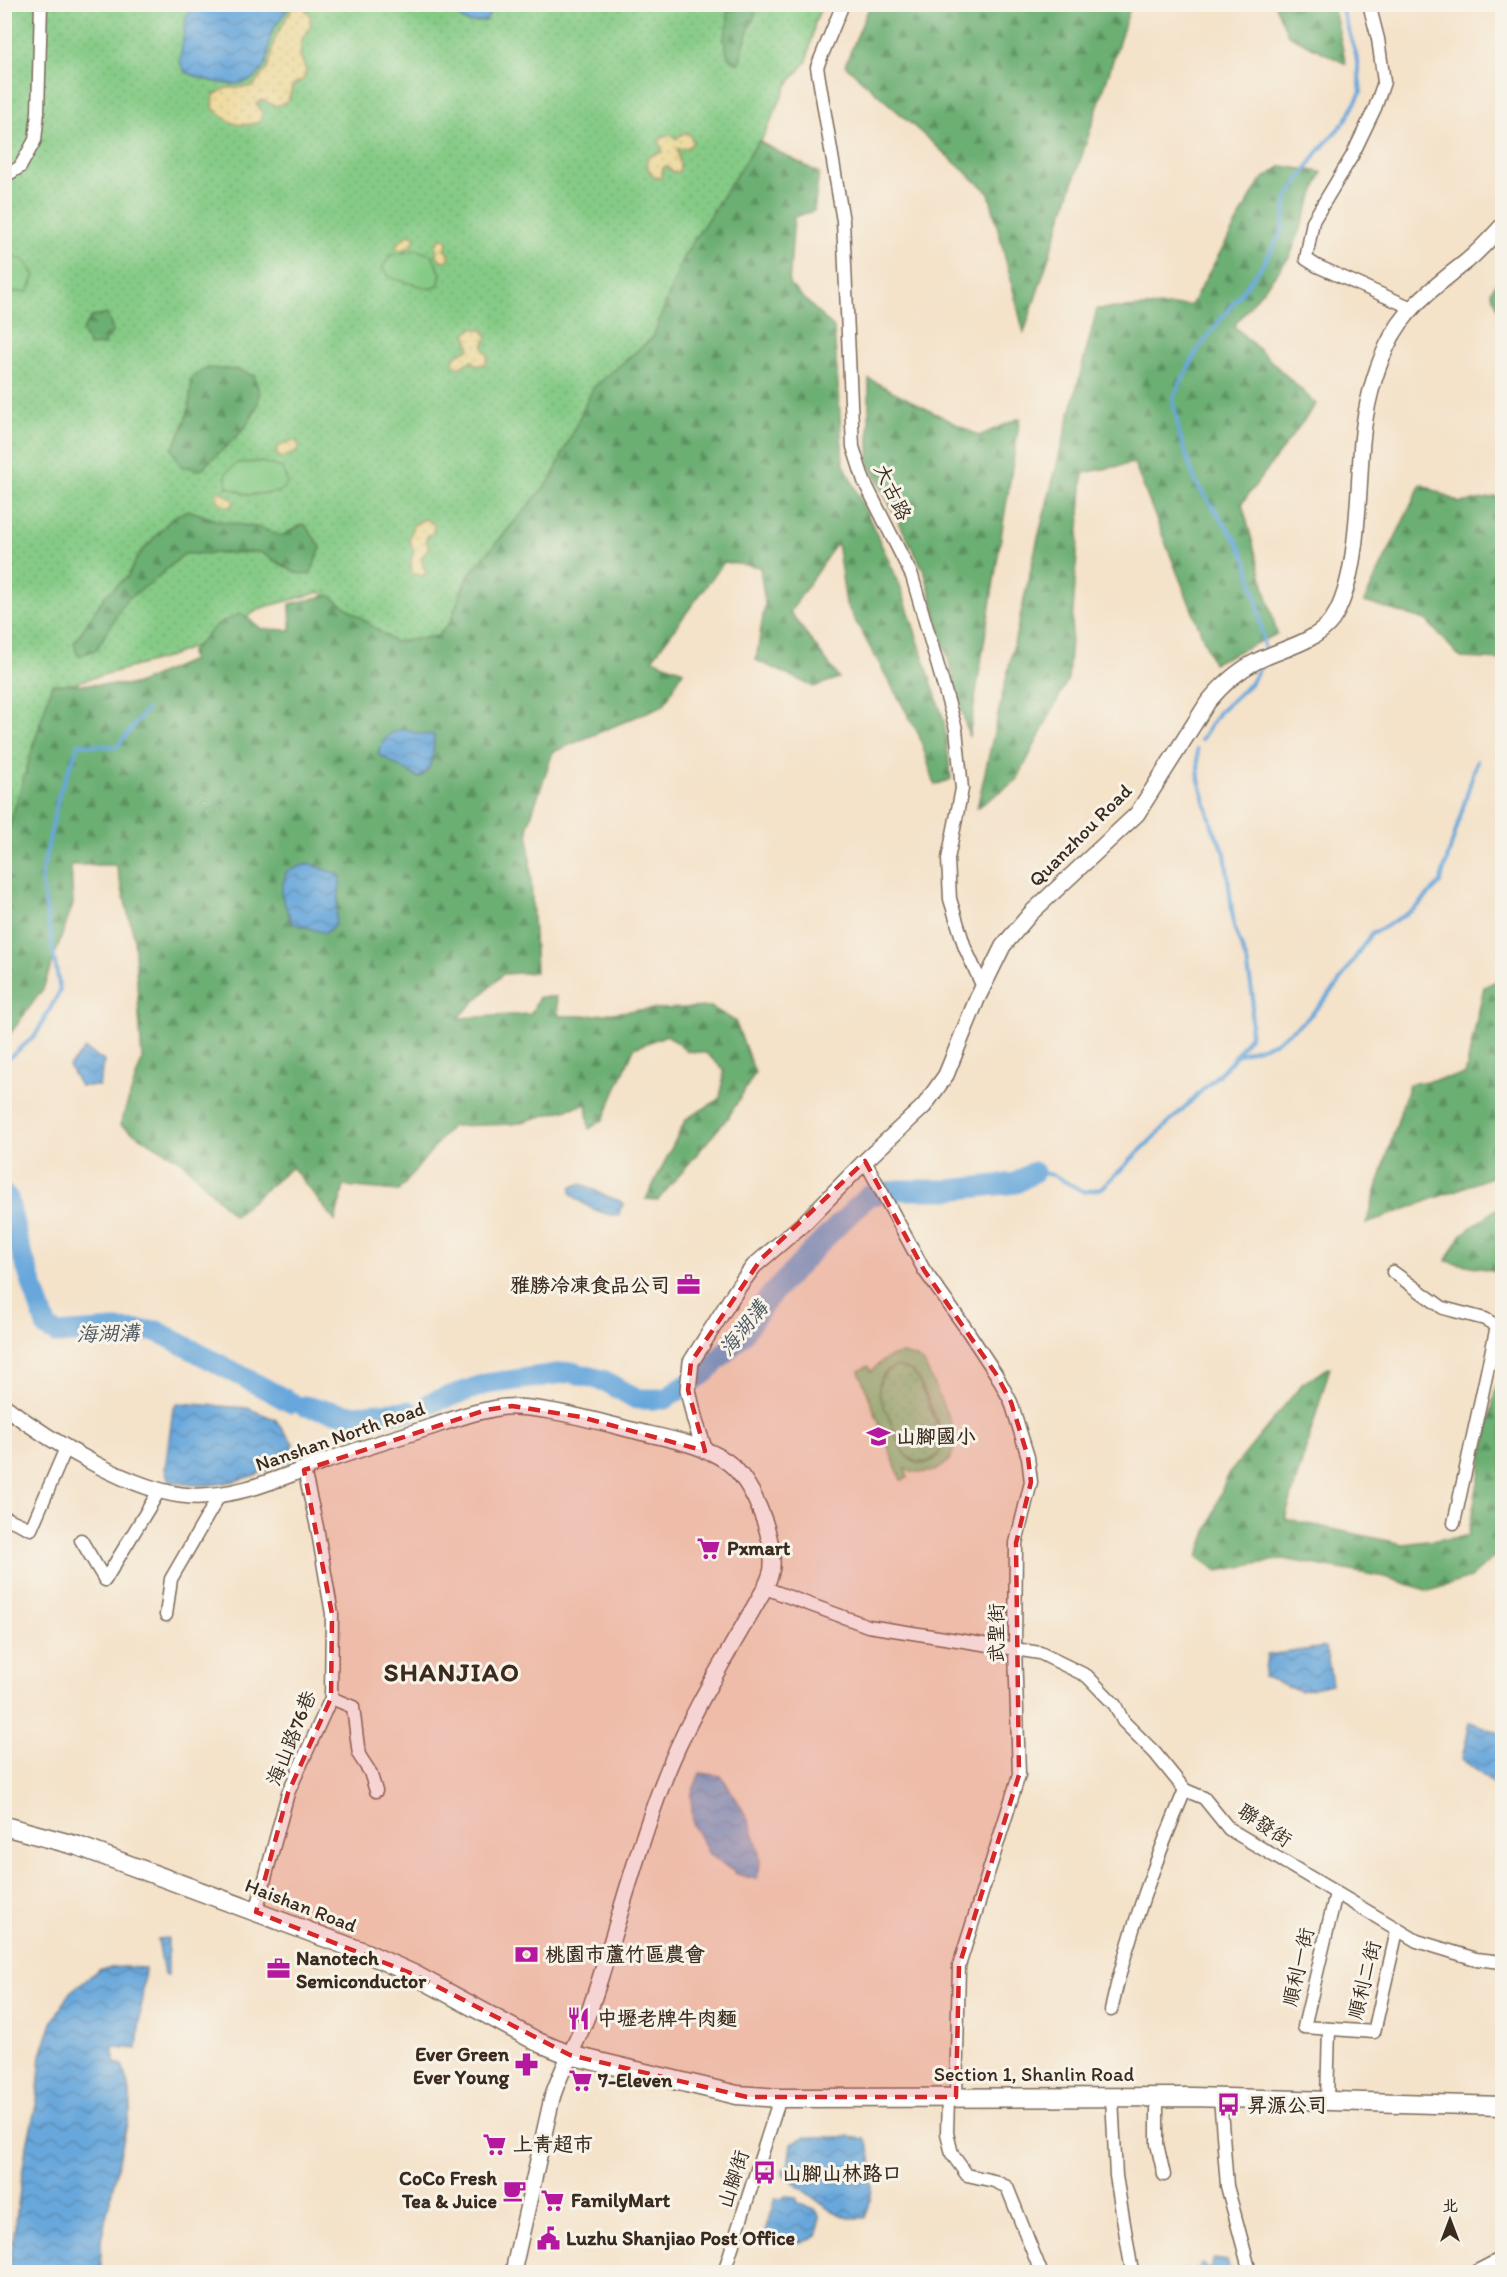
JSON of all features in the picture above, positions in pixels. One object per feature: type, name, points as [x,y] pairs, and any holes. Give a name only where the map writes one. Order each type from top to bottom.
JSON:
[{"type":"main road","name":"Haishan Road","points":[[4,1826],[78,1846],[364,1952],[413,1974],[538,2042],[570,2055]]},
{"type":"main road","name":"Section 1, Shanlin Road","points":[[570,2055],[737,2095],[780,2098],[1220,2097],[1503,2106]]},
{"type":"street","points":[[4,177],[20,167],[35,140],[41,4]]},
{"type":"street","name":"大古路","points":[[843,4],[817,68],[843,221],[853,447],[864,482],[912,576],[956,729],[962,789],[948,859],[950,899],[965,948],[983,987]]},
{"type":"street","points":[[1369,4],[1378,39],[1384,82],[1375,108],[1352,156],[1313,221],[1306,259],[1412,308]]},
{"type":"street","name":"Quanzhou Road","points":[[705,1451],[695,1421],[688,1384],[691,1362],[754,1266],[805,1222],[865,1161],[919,1112],[940,1086],[983,987],[1004,946],[1030,913],[1137,814],[1218,690],[1240,670],[1317,633],[1331,621],[1340,603],[1349,573],[1358,506],[1362,440],[1374,379],[1388,344],[1412,308],[1503,226]]},
{"type":"street","name":"武聖街","points":[[865,1161],[924,1270],[996,1374],[1011,1402],[1028,1457],[1031,1482],[1016,1543],[1015,1649],[1019,1775],[959,1966],[952,2097],[947,2133],[952,2154],[967,2175],[994,2181],[1007,2187],[1041,2272]]},
{"type":"street","points":[[1393,1272],[1443,1308],[1485,1319],[1497,1326],[1454,1523]]},
{"type":"street","name":"Nanshan North Road","points":[[4,1406],[30,1426],[66,1448],[120,1475],[159,1491],[191,1496],[219,1496],[264,1484],[357,1450],[486,1410],[512,1406],[581,1417],[675,1440],[725,1460],[741,1474],[764,1520],[771,1546],[772,1569],[765,1588],[685,1730],[662,1785],[582,2030],[558,2078],[513,2272]]},
{"type":"street","points":[[4,1517],[31,1529],[66,1448]]},
{"type":"street","name":"海山路76巷","points":[[256,1912],[288,1793],[331,1698],[332,1614],[317,1527],[304,1470]]},
{"type":"street","points":[[81,1540],[105,1580],[159,1491]]},
{"type":"street","points":[[166,1615],[171,1579],[219,1496]]},
{"type":"street","name":"聯發街","points":[[765,1588],[868,1626],[1040,1653],[1088,1676],[1115,1705],[1123,1721],[1155,1753],[1185,1790],[1204,1798],[1229,1829],[1417,1941],[1476,1959],[1503,1962]]},
{"type":"street","points":[[331,1698],[353,1707],[358,1755],[370,1772],[376,1791]]},
{"type":"street","points":[[1111,2010],[1123,1958],[1154,1866],[1185,1790]]},
{"type":"street","name":"順利一街","points":[[1329,2029],[1304,2026],[1336,1893]]},
{"type":"street","name":"順利二街","points":[[1329,2029],[1374,2032],[1397,1930]]},
{"type":"street","points":[[1327,2100],[1329,2029]]},
{"type":"street","points":[[1112,2097],[1116,2176],[1132,2272]]},
{"type":"street","points":[[1157,2097],[1157,2144],[1164,2175]]},
{"type":"street","points":[[1220,2097],[1227,2186],[1250,2272]]},
{"type":"street","name":"山腳街","points":[[724,2272],[780,2098]]},
{"type":"street","points":[[1475,2272],[1503,2258]]},
{"type":"highlighted area","points":[[865,1161],[924,1270],[996,1374],[1011,1402],[1028,1457],[1031,1482],[1016,1543],[1019,1775],[959,1966],[956,2097],[747,2097],[570,2055],[413,1974],[256,1912],[288,1793],[331,1698],[332,1614],[304,1470],[486,1410],[512,1406],[581,1417],[705,1451],[688,1390],[691,1362],[761,1259]]},
{"type":"green space","points":[[5,5],[822,5],[815,22],[807,61],[788,84],[682,308],[454,640],[387,649],[320,592],[261,608],[204,643],[162,659],[77,682],[5,881]]},
{"type":"green space","points":[[727,5],[759,5],[747,34],[739,64],[728,57],[724,39],[728,24]]},
{"type":"green space","points":[[870,5],[1131,5],[1024,333],[989,193],[845,65]]},
{"type":"green space","points":[[1275,5],[1333,5],[1346,64],[1288,35]]},
{"type":"green space","points":[[758,141],[819,173],[814,211],[794,217],[789,284],[834,328],[843,462],[900,585],[944,721],[951,779],[935,785],[919,735],[846,604],[837,542],[790,612],[839,678],[814,687],[756,660],[765,604],[760,567],[724,562],[652,659],[683,671],[664,705],[553,752],[528,825],[536,972],[503,974],[458,1018],[531,1014],[539,997],[556,997],[559,1016],[711,1007],[735,1021],[755,1073],[729,1116],[658,1200],[646,1199],[686,1119],[720,1099],[724,1070],[706,1053],[687,1051],[667,1035],[634,1048],[603,1120],[589,1129],[586,1104],[514,1124],[451,1126],[399,1191],[344,1186],[335,1221],[292,1167],[234,1216],[182,1161],[120,1125],[142,1060],[134,937],[116,865],[71,865],[73,904],[43,989],[5,1041],[5,840],[52,684],[134,685],[192,660],[190,653],[216,625],[241,613],[262,629],[291,630],[290,604],[329,595],[395,642],[438,636],[450,622],[467,577],[551,479],[593,388],[653,337],[683,257]]},
{"type":"green space","points":[[1282,166],[1322,172],[1290,256],[1234,326],[1316,404],[1242,503],[1277,634],[1213,663],[1134,463],[1083,473],[1068,679],[1017,780],[977,808],[1037,542],[1097,309],[1191,305],[1260,181]]},
{"type":"green space","points":[[416,250],[432,255],[441,274],[438,286],[431,289],[391,278],[382,268],[391,255]]},
{"type":"green space","points":[[5,255],[24,260],[35,275],[28,292],[5,292]]},
{"type":"green space","points":[[1502,273],[1502,319],[1491,291]]},
{"type":"green space","points":[[107,314],[113,331],[103,345],[89,346],[82,331],[91,317]]},
{"type":"green space","points":[[206,368],[239,370],[254,376],[259,394],[257,406],[245,427],[201,470],[181,466],[172,450],[187,416],[191,379]]},
{"type":"green space","points":[[869,379],[979,436],[1020,418],[969,737],[925,573],[869,464]]},
{"type":"green space","points":[[261,462],[282,468],[288,483],[279,492],[249,495],[227,487],[226,473],[237,463]]},
{"type":"green space","points":[[1421,484],[1460,503],[1502,496],[1502,660],[1461,658],[1426,620],[1364,602]]},
{"type":"green space","points":[[188,510],[218,521],[261,528],[281,536],[304,524],[321,547],[310,575],[296,573],[260,552],[184,554],[152,582],[126,600],[96,650],[78,656],[74,643],[105,596],[128,576],[138,556],[173,517]]},
{"type":"green space","points":[[1502,978],[1502,1173],[1366,1224],[1409,1084],[1465,1075],[1484,987]]},
{"type":"green space","points":[[1502,1205],[1502,1272],[1446,1261],[1462,1234]]},
{"type":"green space","points":[[902,1354],[915,1357],[924,1363],[956,1434],[955,1445],[947,1462],[934,1471],[916,1472],[905,1469],[908,1478],[901,1480],[859,1371],[868,1366],[871,1372],[885,1360]],"holes":[[[898,1366],[912,1371],[933,1410],[941,1437],[941,1448],[936,1458],[926,1463],[913,1461],[903,1452],[879,1394],[879,1384],[885,1372]]]},
{"type":"green space","points":[[1502,1355],[1502,1550],[1470,1578],[1429,1591],[1385,1577],[1283,1559],[1218,1571],[1198,1557],[1227,1476],[1303,1383],[1330,1367],[1285,1519],[1403,1544],[1468,1536]]},
{"type":"green space","points":[[898,1366],[912,1371],[917,1377],[941,1434],[941,1450],[928,1462],[913,1460],[903,1452],[879,1394],[883,1376]]},
{"type":"sand","points":[[300,4],[310,14],[311,25],[302,39],[300,55],[306,71],[304,79],[293,85],[288,101],[276,106],[262,100],[256,103],[262,112],[260,122],[240,125],[224,118],[213,108],[214,95],[226,88],[252,87],[268,68],[275,38],[291,10]]},
{"type":"sand","points":[[689,133],[693,142],[688,148],[677,149],[679,172],[673,172],[666,166],[663,168],[661,178],[655,178],[648,169],[647,157],[663,152],[659,143],[662,137],[670,135],[676,139],[682,134]]},
{"type":"sand","points":[[409,234],[414,236],[414,244],[403,250],[397,249],[396,245]]},
{"type":"sand","points":[[442,238],[448,241],[445,249],[450,255],[448,260],[442,261],[437,256],[436,244]]},
{"type":"sand","points":[[473,328],[484,331],[487,338],[483,346],[488,357],[485,365],[476,365],[472,360],[459,368],[453,364],[454,357],[470,348],[466,334]]},
{"type":"sand","points":[[289,441],[296,441],[299,446],[298,451],[282,458],[277,455],[277,448],[288,444]]},
{"type":"sand","points":[[221,491],[233,500],[230,507],[222,505],[219,501],[216,493]]},
{"type":"sand","points":[[425,519],[434,524],[433,533],[427,536],[426,541],[429,547],[421,559],[426,573],[422,576],[412,574],[411,562],[414,550],[409,541],[413,525]]},
{"type":"water","points":[[192,4],[291,5],[272,32],[267,60],[261,72],[242,83],[231,84],[207,80],[185,72],[180,62],[186,17]]},
{"type":"water","points":[[439,5],[494,5],[486,21],[469,23]]},
{"type":"water","points":[[403,729],[419,734],[434,735],[430,765],[419,778],[378,754],[386,737]]},
{"type":"water","points":[[309,863],[341,876],[335,925],[325,933],[292,923],[281,894],[286,872]]},
{"type":"water","points":[[85,1049],[104,1061],[99,1086],[80,1086],[69,1066]]},
{"type":"water","points":[[580,1184],[624,1204],[619,1216],[599,1212],[577,1199],[571,1194],[571,1187]]},
{"type":"water","points":[[178,1403],[247,1408],[275,1419],[293,1443],[291,1460],[233,1481],[193,1485],[169,1481],[165,1469],[173,1409]]},
{"type":"water","points":[[1326,1647],[1332,1684],[1301,1691],[1264,1677],[1267,1655]]},
{"type":"water","points":[[1470,1722],[1502,1734],[1502,1791],[1462,1759]]},
{"type":"water","points":[[700,1773],[721,1776],[744,1811],[759,1854],[760,1867],[756,1879],[737,1874],[709,1854],[693,1824],[691,1795]]},
{"type":"water","points":[[168,1938],[168,1975],[164,1975],[158,1939]]},
{"type":"water","points":[[145,1968],[137,2049],[113,2047],[116,2064],[122,2064],[129,2085],[131,2106],[101,2240],[101,2272],[11,2272],[11,2256],[25,2153],[37,2101],[41,2055],[52,2023],[69,1993],[99,1969]]},
{"type":"water","points":[[805,2137],[865,2139],[871,2157],[872,2178],[865,2218],[848,2218],[830,2210],[783,2175],[783,2169],[788,2167],[791,2143]]},
{"type":"water","points":[[785,2196],[797,2197],[797,2202],[815,2209],[819,2215],[818,2234],[812,2239],[793,2242],[766,2234],[775,2198],[782,2199]]},
{"type":"water","points":[[1213,2259],[1227,2261],[1230,2272],[1211,2272]]},
{"type":"water","points":[[1202,2263],[1211,2272],[1196,2272]]},
{"type":"waterway","points":[[1264,647],[1258,604],[1247,562],[1238,543],[1196,483],[1179,434],[1173,398],[1197,351],[1263,264],[1282,232],[1287,199],[1317,153],[1346,120],[1361,92],[1356,54],[1340,4]]},
{"type":"waterway","points":[[1201,740],[1219,712],[1250,684],[1262,664]]},
{"type":"waterway","points":[[4,1062],[35,1036],[60,991],[41,878],[59,794],[79,744],[117,747],[147,709]]},
{"type":"waterway","points":[[1034,1172],[1053,1175],[1084,1192],[1102,1188],[1231,1062],[1250,1035],[1253,997],[1247,962],[1234,927],[1225,853],[1213,829],[1199,780],[1197,749]]},
{"type":"waterway","points":[[1236,1055],[1274,1043],[1307,1019],[1336,987],[1370,935],[1415,909],[1440,883],[1477,761]]},
{"type":"waterway","name":"海湖溝","points":[[430,1403],[486,1384],[571,1372],[605,1381],[636,1399],[665,1399],[705,1373],[743,1334],[769,1297],[868,1196],[898,1190],[948,1190],[1016,1183],[1034,1172]]},
{"type":"waterway","name":"海湖溝","points":[[4,1195],[8,1198],[18,1242],[47,1328],[58,1334],[114,1330],[157,1331],[292,1403]]},
{"type":"waterway","name":"海湖溝","points":[[304,1406],[352,1415],[409,1411]]},
{"type":"place","name":"雅勝冷凍食品公司","points":[[688,1285]]},
{"type":"place","name":"山腳國小","points":[[878,1436]]},
{"type":"place","name":"Pxmart","points":[[709,1548]]},
{"type":"place","name":"桃園市蘆竹區農會","points":[[527,1954]]},
{"type":"place","name":"Nanotech Semiconductor","points":[[278,1969]]},
{"type":"place","name":"中壢老牌牛肉麵","points":[[579,2018]]},
{"type":"place","name":"Ever Green Ever Young","points":[[527,2065]]},
{"type":"place","name":"7-Eleven","points":[[580,2080]]},
{"type":"place","name":"昇源公司","points":[[1229,2105]]},
{"type":"place","name":"上青超市","points":[[495,2144]]},
{"type":"place","name":"山腳山林路口","points":[[764,2173]]},
{"type":"place","name":"CoCo Fresh Tea & Juice","points":[[515,2190]]},
{"type":"place","name":"FamilyMart","points":[[553,2200]]},
{"type":"place","name":"Luzhu Shanjiao Post Office","points":[[548,2238]]},
{"type":"district","name":"SHANJIAO","points":[[452,1672]]}]
